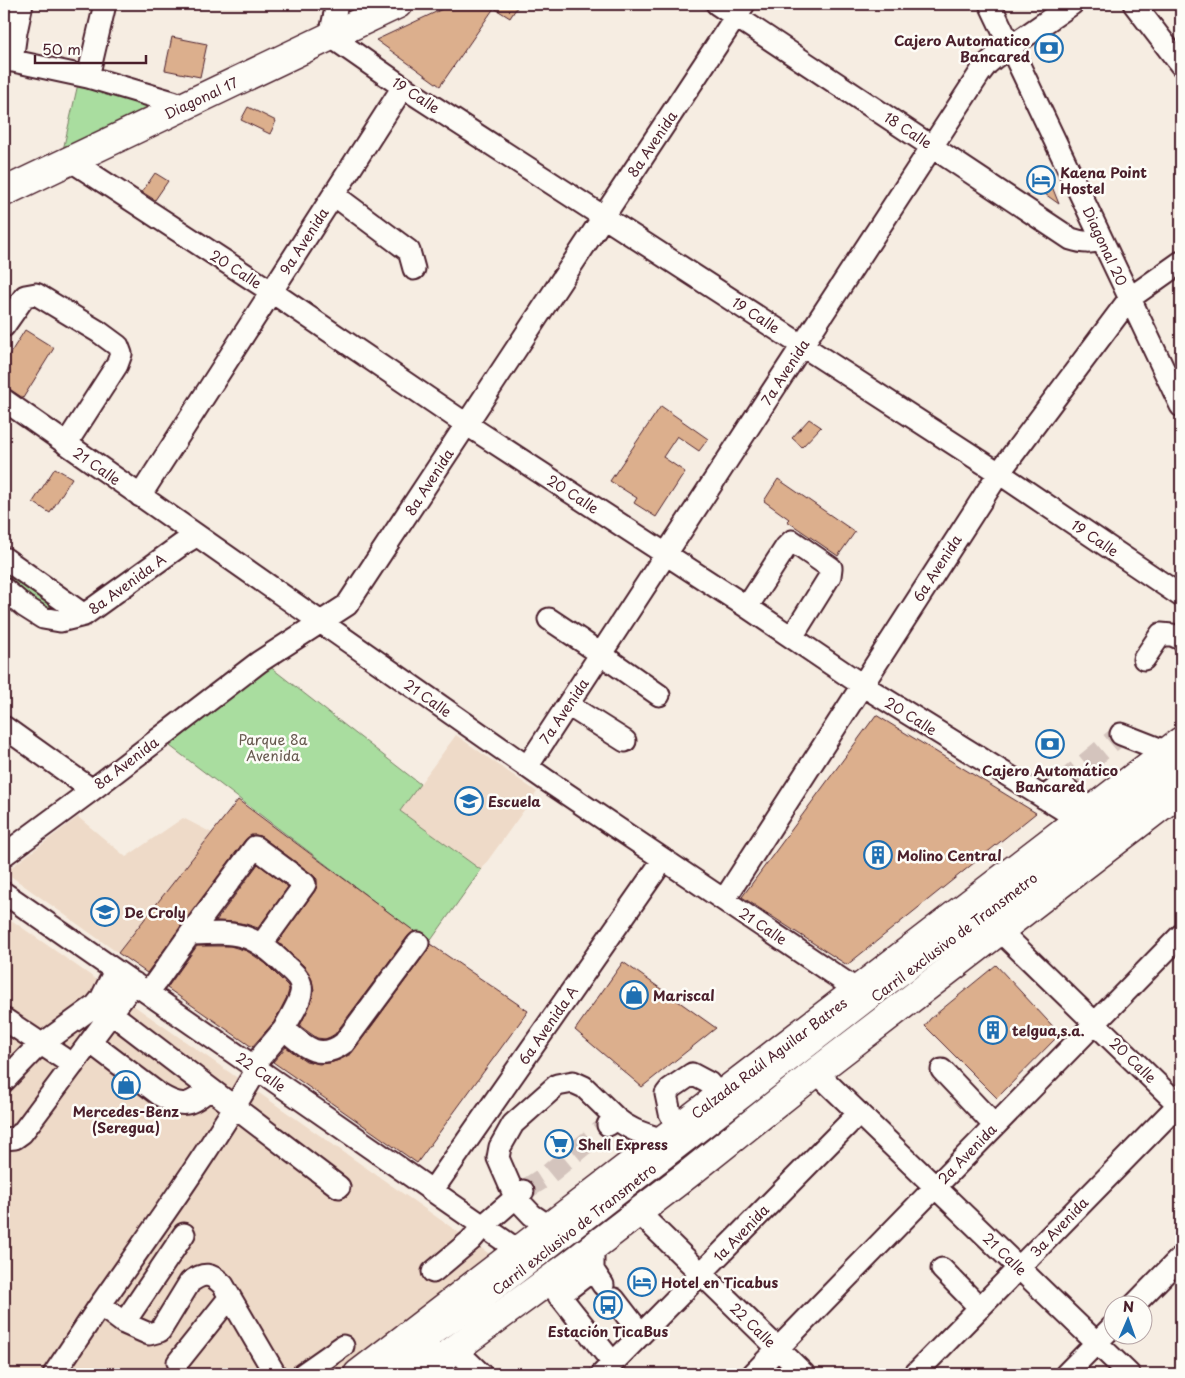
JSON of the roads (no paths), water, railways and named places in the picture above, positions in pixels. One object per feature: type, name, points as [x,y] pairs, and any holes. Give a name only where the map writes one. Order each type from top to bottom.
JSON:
[{"type":"main road","name":"Diagonal 17","points":[[4,192],[330,36],[382,7]]},
{"type":"main road","name":"Calzada Raúl Aguilar Batres","points":[[358,1374],[1086,816],[1177,754]]},
{"type":"main road","points":[[421,1374],[455,1349],[554,1288],[601,1275],[638,1212],[1181,790]]},
{"type":"street","points":[[22,4],[10,31],[8,60],[88,77],[173,102],[181,107]]},
{"type":"street","points":[[88,77],[105,4]]},
{"type":"street","points":[[330,36],[336,4]]},
{"type":"street","name":"18 Calle","points":[[717,4],[740,10],[932,146],[1071,239],[1089,243],[1102,240]]},
{"type":"street","name":"Diagonal 20","points":[[990,4],[1181,406]]},
{"type":"street","name":"7a Avenida","points":[[527,767],[987,64],[1072,4]]},
{"type":"street","points":[[1134,4],[1181,65]]},
{"type":"street","name":"8a Avenida","points":[[4,855],[259,662],[348,605],[740,10]]},
{"type":"street","name":"19 Calle","points":[[330,36],[403,86],[999,473],[1181,596]]},
{"type":"street","name":"9a Avenida","points":[[140,496],[403,86]]},
{"type":"street","name":"20 Calle","points":[[70,160],[272,292],[466,424],[747,607],[862,685],[1044,798],[1086,816]]},
{"type":"street","points":[[334,195],[409,251],[414,269]]},
{"type":"street","name":"6a Avenida","points":[[724,900],[999,473],[1130,298],[1181,262]]},
{"type":"street","points":[[4,326],[25,296],[36,294],[99,332],[118,346],[121,354],[117,365],[66,444]]},
{"type":"street","name":"21 Calle","points":[[4,400],[527,767],[857,990]]},
{"type":"street","name":"8a Avenida A","points":[[4,589],[24,606],[43,618],[60,621],[84,615],[196,536]]},
{"type":"street","points":[[747,607],[786,547],[792,541],[831,568],[830,576],[792,637]]},
{"type":"street","points":[[4,558],[84,615]]},
{"type":"street","points":[[549,619],[659,695]]},
{"type":"street","points":[[1144,659],[1162,634],[1172,635],[1181,639]]},
{"type":"street","points":[[568,705],[625,742]]},
{"type":"street","points":[[4,727],[92,790]]},
{"type":"street","points":[[1121,734],[1177,754]]},
{"type":"street","name":"Carril exclusivo de Transmetro","points":[[380,1374],[469,1310],[886,986],[1177,754]]},
{"type":"street","points":[[1044,798],[1061,784],[1086,816]]},
{"type":"street","points":[[4,1139],[14,1138],[22,1133],[111,1013],[141,988],[190,934],[255,847],[306,884],[261,945]]},
{"type":"street","name":"6a Avenida A","points":[[432,1191],[663,860]]},
{"type":"street","name":"22 Calle","points":[[4,893],[519,1251]]},
{"type":"street","name":"20 Calle","points":[[999,930],[1180,1104]]},
{"type":"street","points":[[54,1374],[235,1107],[255,1067],[284,1029],[299,1001],[302,987],[297,977],[271,951],[250,938],[219,932],[190,934]]},
{"type":"street","name":"2a Avenida","points":[[753,1374],[1181,935]]},
{"type":"street","points":[[284,1029],[313,1051],[335,1050],[344,1043],[418,943]]},
{"type":"street","points":[[4,1081],[34,1050],[96,1005],[116,970]]},
{"type":"street","points":[[111,1013],[339,1187]]},
{"type":"street","points":[[4,1019],[73,1065]]},
{"type":"street","points":[[90,1042],[172,1102],[186,1104],[210,1089]]},
{"type":"street","points":[[942,1070],[995,1126]]},
{"type":"street","name":"21 Calle","points":[[816,1072],[1128,1374]]},
{"type":"street","points":[[550,1227],[532,1215],[498,1158],[500,1147],[513,1124],[557,1084],[573,1082],[584,1088],[612,1122],[633,1130],[670,1134],[670,1114],[666,1094],[670,1089],[692,1074],[709,1083],[720,1096]]},
{"type":"street","name":"3a Avenida","points":[[915,1374],[1180,1104]]},
{"type":"street","name":"1a Avenida","points":[[607,1369],[859,1113]]},
{"type":"street","points":[[433,1272],[471,1240],[483,1226],[519,1194]]},
{"type":"street","name":"22 Calle","points":[[638,1212],[804,1374]]},
{"type":"street","points":[[124,1323],[184,1234]]},
{"type":"street","points":[[1143,1296],[1181,1257]]},
{"type":"street","points":[[942,1268],[980,1308]]},
{"type":"street","points":[[100,1305],[124,1323],[149,1334],[160,1331],[190,1282],[198,1276],[205,1274],[216,1277],[230,1296],[275,1374]]},
{"type":"street","points":[[601,1275],[641,1334]]},
{"type":"street","points":[[554,1288],[607,1369]]},
{"type":"street","points":[[178,1362],[230,1296]]},
{"type":"street","name":"Carril exclusivo de Transmetro","points":[[393,1374],[440,1338],[469,1310]]},
{"type":"street","points":[[1066,1374],[1102,1337]]},
{"type":"street","points":[[302,1374],[342,1346]]},
{"type":"street","points":[[455,1349],[480,1374]]},
{"type":"tunnel","points":[[1061,784],[1121,734]]},
{"type":"tunnel","points":[[523,1191],[545,1177],[608,1125]]},
{"type":"place","name":"Cajero Automatico Bancared","points":[[1049,48]]},
{"type":"place","name":"Kaena Point Hostel","points":[[1041,180]]},
{"type":"place","name":"Cajero Automático Bancared","points":[[1050,744]]},
{"type":"place","name":"Escuela","points":[[469,801]]},
{"type":"place","name":"Molino Central","points":[[878,855]]},
{"type":"place","name":"De Croly","points":[[105,912]]},
{"type":"place","name":"Mariscal","points":[[634,995]]},
{"type":"place","name":"telgua,s.a.","points":[[993,1030]]},
{"type":"place","name":"Mercedes-Benz (Seregua)","points":[[126,1085]]},
{"type":"place","name":"Shell Express","points":[[559,1144]]},
{"type":"place","name":"Hotel en Ticabus","points":[[642,1282]]},
{"type":"place","name":"Estación TicaBus","points":[[608,1305]]},
{"type":"park label","name":"Parque 8a Avenida","points":[[273,748]]}]
